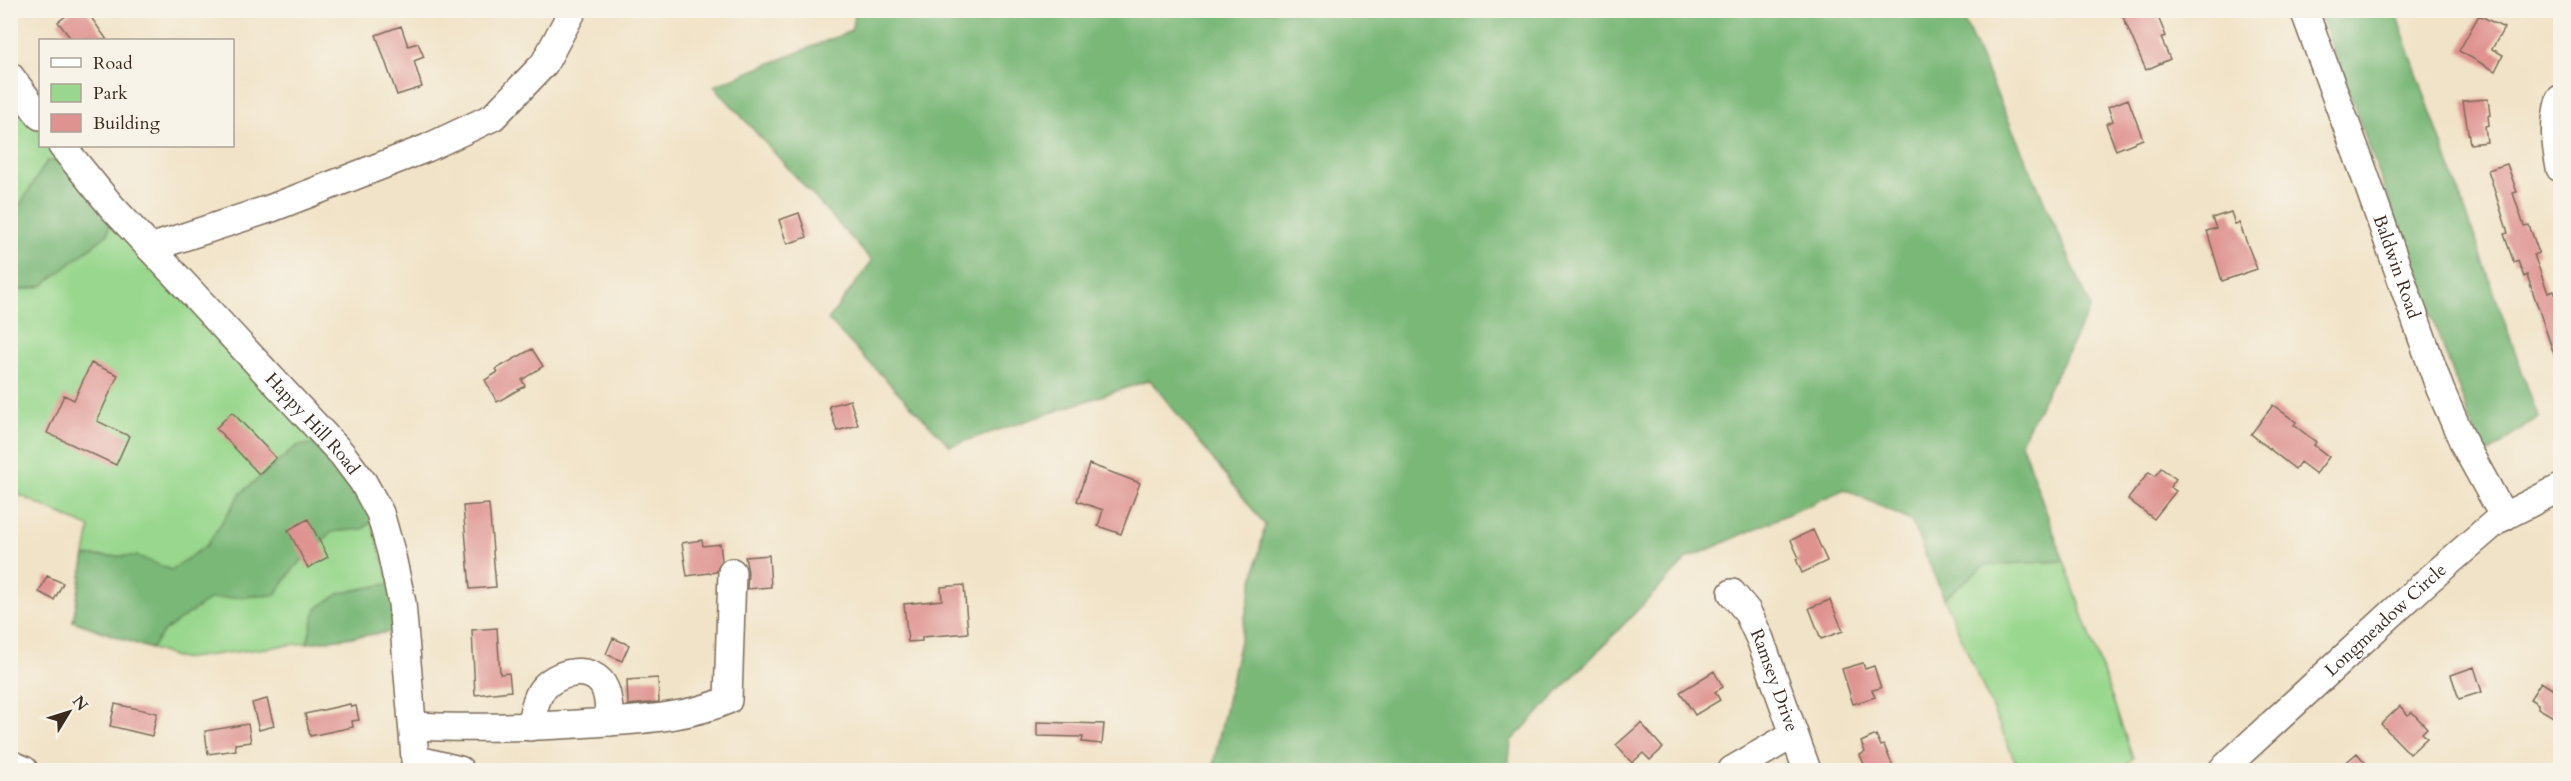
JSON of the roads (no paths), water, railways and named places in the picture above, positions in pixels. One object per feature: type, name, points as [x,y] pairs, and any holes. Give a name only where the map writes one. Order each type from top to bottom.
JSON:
[{"type":"street","points":[[150,248],[272,208],[427,148],[493,117],[544,64],[573,10]]},
{"type":"street","name":"Baldwin Road","points":[[2304,12],[2364,173],[2440,389],[2482,480],[2504,517]]},
{"type":"street","points":[[10,76],[39,116]]},
{"type":"street","points":[[2560,99],[2555,117],[2555,138],[2560,168]]},
{"type":"street","name":"Happy Hill Road","points":[[63,147],[112,207],[342,454],[363,482],[380,513],[402,603],[415,765]]},
{"type":"street","name":"Longmeadow Circle","points":[[2222,771],[2425,583],[2504,517],[2560,488]]},
{"type":"street","points":[[413,726],[472,729],[610,722],[713,707],[729,700],[732,572]]},
{"type":"street","name":"Ramsey Drive","points":[[1732,593],[1747,611],[1760,639],[1808,771]]},
{"type":"street","points":[[530,727],[542,690],[551,681],[565,674],[578,672],[590,674],[599,680],[605,690],[610,722]]},
{"type":"street","points":[[1732,771],[1794,734]]},
{"type":"street","points":[[10,764],[24,771]]},
{"type":"street","points":[[415,765],[460,771]]}]
